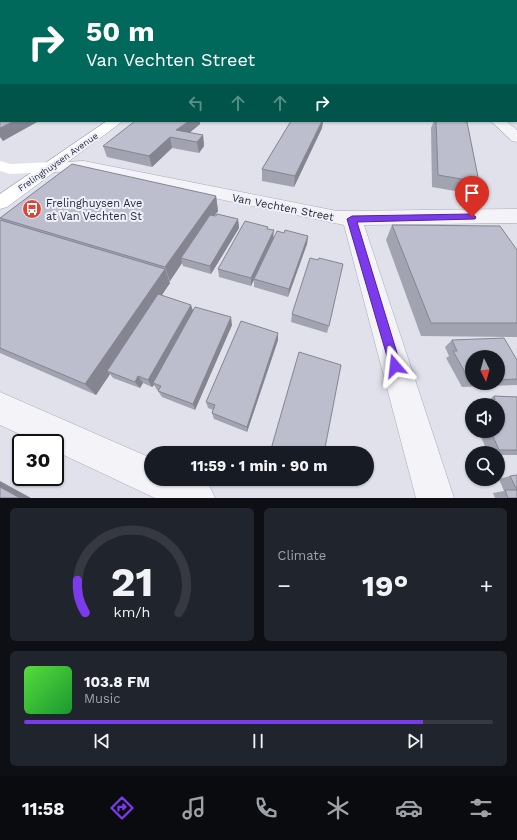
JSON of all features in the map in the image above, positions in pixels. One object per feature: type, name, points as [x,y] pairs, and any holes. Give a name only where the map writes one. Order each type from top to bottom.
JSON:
[{"type":"main road","name":"Frelinghuysen Avenue","points":[[0,203],[115,122]]},
{"type":"main road","points":[[0,166],[10,169],[52,167]]},
{"type":"street","points":[[499,122],[517,138]]},
{"type":"street","name":"Van Vechten Street","points":[[52,167],[84,166],[352,219],[517,216]]},
{"type":"street","points":[[352,219],[435,498]]},
{"type":"street","points":[[0,408],[144,474]]},
{"type":"street","points":[[170,486],[196,498]]},
{"type":"building","points":[[0,122],[12,122],[0,128]]},
{"type":"building","points":[[134,122],[188,122],[176,130],[203,135],[197,142],[170,137],[149,156],[103,146]]},
{"type":"building","points":[[290,122],[322,122],[295,176],[262,169]]},
{"type":"building","points":[[436,122],[467,122],[479,182],[438,175]]},
{"type":"building","points":[[72,164],[216,196],[165,267],[0,218]]},
{"type":"building","points":[[217,214],[238,219],[210,266],[181,258],[210,215],[216,216]]},
{"type":"building","points":[[0,220],[165,269],[85,384],[0,348]]},
{"type":"building","points":[[245,221],[274,230],[251,278],[218,269]]},
{"type":"building","points":[[392,225],[500,226],[517,250],[517,323],[431,323]]},
{"type":"building","points":[[285,230],[308,236],[289,289],[254,279],[277,231],[284,233]]},
{"type":"building","points":[[310,258],[318,260],[319,258],[343,264],[329,326],[292,314]]},
{"type":"building","points":[[158,294],[191,305],[148,380],[138,376],[135,382],[107,371]]},
{"type":"building","points":[[195,307],[231,317],[193,404],[158,391],[161,386],[153,383]]},
{"type":"building","points":[[241,321],[278,333],[247,427],[212,413],[215,405],[206,402]]},
{"type":"building","points":[[504,338],[517,360],[517,379],[505,380],[505,350],[465,350],[465,372],[453,351],[457,351],[452,340]]},
{"type":"building","points":[[299,352],[341,365],[325,446],[272,446]]},
{"type":"building","points":[[494,396],[517,397],[517,450],[505,450],[505,446],[497,446],[494,438],[505,438],[505,398],[494,398]]},
{"type":"building","points":[[517,475],[517,490],[510,476]]},
{"type":"building","points":[[0,487],[20,498],[0,498]]},
{"type":"building","points":[[505,490],[517,490],[517,498],[508,498]]},
{"type":"place","name":"Frelinghuysen Ave at Van Vechten St","points":[[32,209]]},
{"type":"route","points":[[395,366],[352,219],[472,217]]}]
